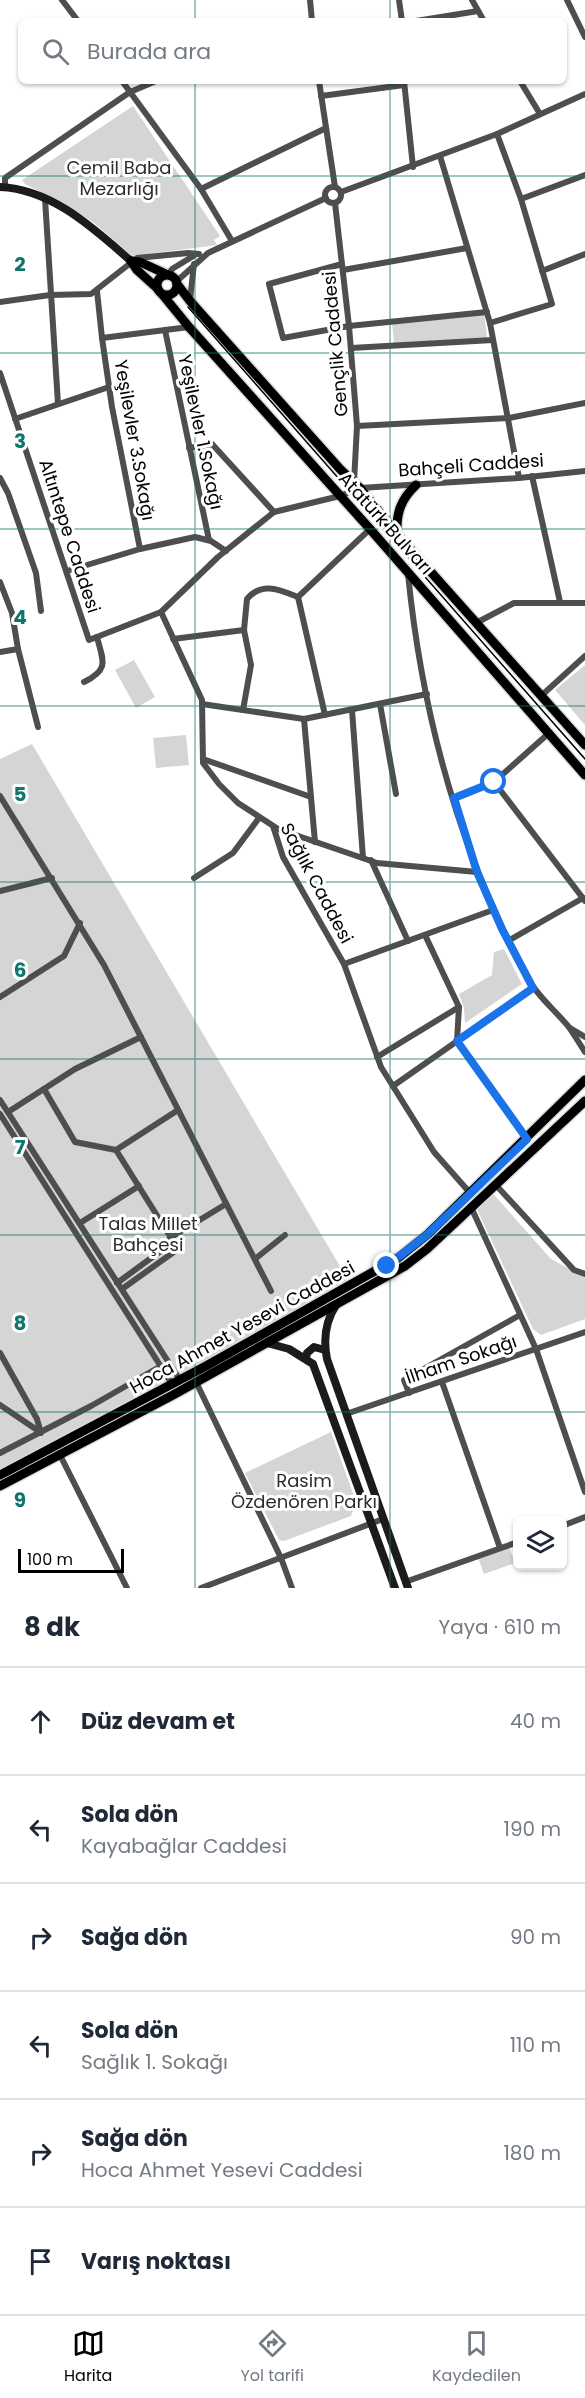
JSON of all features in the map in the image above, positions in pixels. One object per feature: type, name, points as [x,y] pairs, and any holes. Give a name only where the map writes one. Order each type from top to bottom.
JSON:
[{"type":"main road","name":"Atatürk Bulvarı","points":[[131,261],[140,262],[172,278],[585,745]]},
{"type":"main road","name":"Atatürk Bulvarı","points":[[131,261],[585,775]]},
{"type":"main road","points":[[172,278],[173,293],[160,292],[158,279],[172,278]]},
{"type":"main road","points":[[397,534],[400,507],[406,494],[416,485]]},
{"type":"main road","name":"Hoca Ahmet Yesevi Caddesi","points":[[0,1475],[176,1382],[387,1266],[428,1234],[471,1194],[585,1080]]},
{"type":"main road","name":"Hoca Ahmet Yesevi Caddesi","points":[[0,1486],[196,1382],[410,1262],[585,1101]]},
{"type":"street","points":[[62,0],[76,18]]},
{"type":"street","points":[[310,0],[312,18]]},
{"type":"street","points":[[399,0],[402,18]]},
{"type":"street","points":[[472,0],[482,18]]},
{"type":"street","points":[[567,0],[585,37]]},
{"type":"street","points":[[435,18],[478,11]]},
{"type":"street","points":[[576,16],[585,12]]},
{"type":"street","points":[[124,84],[201,189],[232,241]]},
{"type":"street","points":[[2,181],[130,92],[149,84]]},
{"type":"street","points":[[319,84],[335,187],[341,192]]},
{"type":"street","points":[[321,96],[398,84]]},
{"type":"street","points":[[404,84],[413,167]]},
{"type":"street","points":[[522,84],[540,114]]},
{"type":"street","points":[[341,192],[497,134],[585,94]]},
{"type":"street","points":[[201,189],[326,128]]},
{"type":"street","points":[[490,323],[552,304],[521,199],[497,134]]},
{"type":"street","points":[[440,156],[490,323],[519,478]]},
{"type":"street","points":[[521,199],[585,175]]},
{"type":"street","name":"Atatürk Bulvarı","points":[[2,181],[45,199],[88,224],[131,261]]},
{"type":"street","points":[[326,198],[327,190],[335,187]]},
{"type":"street","points":[[326,198],[329,202],[335,203],[341,198],[341,192]]},
{"type":"street","points":[[172,278],[208,253],[326,198]]},
{"type":"street","points":[[45,199],[58,404]]},
{"type":"street","name":"Gençlik Caddesi","points":[[335,203],[351,348],[357,426],[357,485]]},
{"type":"street","points":[[467,248],[343,267],[269,284],[283,338],[349,326],[487,312]]},
{"type":"street","points":[[0,302],[50,295],[91,294],[131,261],[141,256],[208,253]]},
{"type":"street","points":[[172,278],[172,269],[199,254]]},
{"type":"street","points":[[542,271],[585,254]]},
{"type":"street","points":[[190,301],[194,264]]},
{"type":"street","name":"Yeşilevler 3.Sokağı","points":[[97,291],[109,387],[140,549]]},
{"type":"street","points":[[102,338],[189,327]]},
{"type":"street","name":"Yeşilevler 1.Sokağı","points":[[165,330],[209,540]]},
{"type":"street","points":[[351,348],[493,340]]},
{"type":"street","name":"Altıntepe Caddesi","points":[[0,373],[89,640],[97,637]]},
{"type":"street","points":[[15,419],[109,387]]},
{"type":"street","points":[[357,426],[509,418],[585,404]]},
{"type":"street","points":[[189,448],[212,444],[274,512]]},
{"type":"street","name":"Bahçeli Caddesi","points":[[357,485],[416,485],[585,471]]},
{"type":"street","points":[[532,476],[560,602]]},
{"type":"street","points":[[0,478],[8,493],[36,573],[41,611]]},
{"type":"street","points":[[84,682],[98,675],[101,669],[103,661],[97,637],[161,612],[226,550],[274,512],[340,496],[357,485]]},
{"type":"street","points":[[298,597],[370,529]]},
{"type":"street","points":[[67,572],[140,549],[195,537],[209,540],[226,550]]},
{"type":"street","points":[[408,573],[413,616],[438,747],[477,872],[493,910],[533,988],[568,1026],[585,1052]]},
{"type":"street","points":[[0,582],[12,613],[18,649],[38,727]]},
{"type":"street","points":[[243,710],[251,665],[244,630],[246,603],[255,591],[274,588],[298,597]]},
{"type":"street","points":[[298,597],[325,715]]},
{"type":"street","points":[[476,623],[514,603],[585,603]]},
{"type":"street","points":[[161,612],[202,704],[203,759],[311,797]]},
{"type":"street","points":[[173,639],[244,630]]},
{"type":"street","points":[[0,652],[18,649]]},
{"type":"street","points":[[541,696],[585,656]]},
{"type":"street","points":[[202,704],[304,719],[427,694]]},
{"type":"street","points":[[380,704],[396,794]]},
{"type":"street","points":[[352,710],[363,858]]},
{"type":"street","points":[[304,719],[315,842]]},
{"type":"street","points":[[454,798],[494,782],[549,733]]},
{"type":"street","name":"Sağlık Caddesi","points":[[203,759],[211,774],[228,794],[273,826],[283,857],[344,964],[377,1057],[434,1152],[471,1194]]},
{"type":"street","points":[[494,782],[584,900],[508,941]]},
{"type":"street","points":[[0,796],[80,923],[141,1036],[271,1291]]},
{"type":"street","points":[[194,878],[233,853],[260,818]]},
{"type":"street","points":[[273,826],[371,860],[477,872]]},
{"type":"street","points":[[371,860],[408,941]]},
{"type":"street","points":[[0,891],[52,878]]},
{"type":"street","points":[[344,964],[493,910]]},
{"type":"street","points":[[0,997],[64,956],[80,923]]},
{"type":"street","points":[[425,935],[459,1007],[457,1041],[527,1139]]},
{"type":"street","points":[[393,1086],[533,988]]},
{"type":"street","points":[[377,1057],[459,1007]]},
{"type":"street","points":[[568,1026],[585,1037]]},
{"type":"street","points":[[8,1112],[75,1069],[141,1036]]},
{"type":"street","points":[[44,1089],[75,1142],[116,1150],[178,1110]]},
{"type":"street","points":[[0,1100],[122,1289],[176,1382]]},
{"type":"street","points":[[0,1114],[161,1366],[176,1382]]},
{"type":"street","points":[[116,1150],[178,1249],[122,1289]]},
{"type":"street","points":[[495,1184],[574,1270],[585,1274]]},
{"type":"street","points":[[80,1223],[139,1186]]},
{"type":"street","points":[[117,1283],[172,1240],[226,1204]]},
{"type":"street","points":[[471,1207],[536,1349],[585,1492]]},
{"type":"street","points":[[255,1259],[285,1235]]},
{"type":"street","points":[[336,1305],[327,1324],[325,1350],[407,1585],[513,1544]]},
{"type":"street","points":[[409,1393],[404,1380],[520,1315]]},
{"type":"street","name":"İlham Sokağı","points":[[346,1414],[585,1332]]},
{"type":"street","points":[[267,1343],[289,1349],[313,1364],[395,1588]]},
{"type":"street","points":[[306,1358],[307,1353],[314,1347],[325,1350]]},
{"type":"street","points":[[0,1353],[37,1419],[41,1433]]},
{"type":"street","points":[[0,1453],[41,1433],[161,1366]]},
{"type":"street","points":[[196,1382],[281,1558],[292,1588]]},
{"type":"street","points":[[442,1382],[500,1548]]},
{"type":"street","points":[[0,1405],[41,1433]]},
{"type":"street","points":[[60,1455],[127,1588]]},
{"type":"street","points":[[567,1524],[585,1517]]},
{"type":"street","points":[[201,1588],[383,1519]]},
{"type":"green space","name":"Cemil Baba Mezarlığı","points":[[133,106],[220,236],[214,240],[217,245],[132,256],[94,223],[25,184],[22,180]]},
{"type":"green space","points":[[484,312],[487,338],[394,343],[392,322]]},
{"type":"green space","points":[[134,660],[155,697],[136,708],[115,670]]},
{"type":"green space","points":[[585,665],[585,725],[555,690]]},
{"type":"green space","points":[[186,735],[189,765],[156,768],[153,738]]},
{"type":"green space","name":"Talas Millet Bahçesi","points":[[32,744],[354,1290],[147,1404],[0,1481],[0,759]]},
{"type":"green space","points":[[504,949],[522,984],[465,1023],[464,1008],[459,994],[492,975],[494,952]]},
{"type":"green space","points":[[489,1189],[551,1259],[585,1277],[585,1319],[541,1335],[533,1329],[475,1205]]},
{"type":"green space","name":"Rasim Özdenören Parkı","points":[[331,1432],[356,1502],[351,1516],[284,1541],[279,1540],[245,1473]]},
{"type":"green space","points":[[509,1547],[513,1564],[484,1574],[478,1558]]},
{"type":"tram line","points":[[188,307],[585,759]]},
{"type":"route","points":[[387,1266],[428,1234],[527,1139],[457,1041],[533,988],[502,929],[477,872],[454,798],[494,782]]}]
